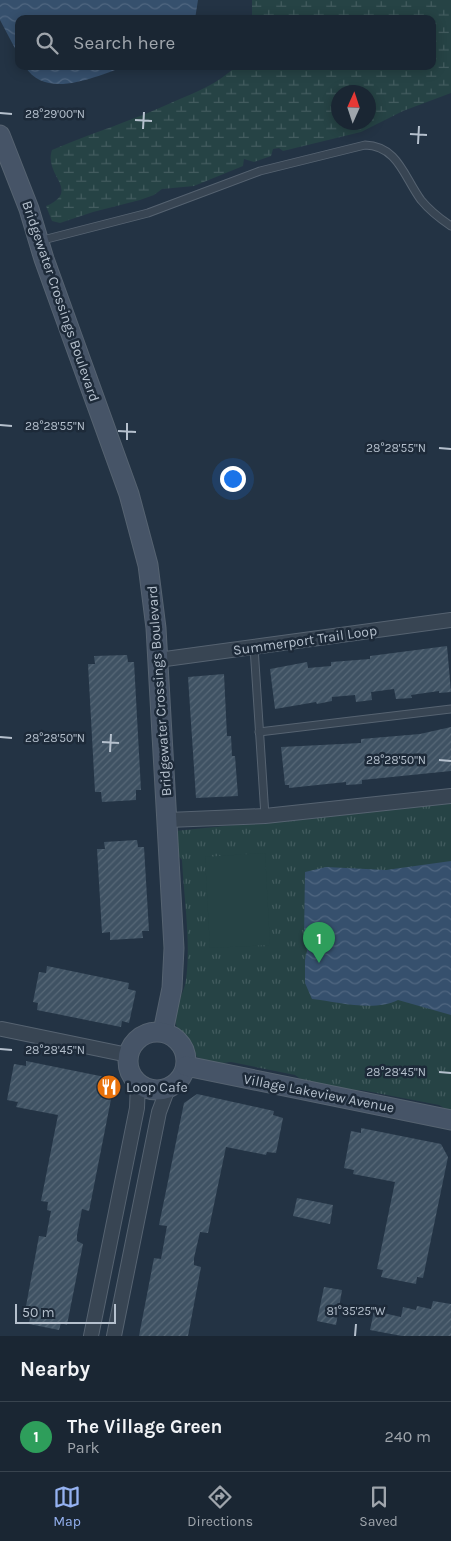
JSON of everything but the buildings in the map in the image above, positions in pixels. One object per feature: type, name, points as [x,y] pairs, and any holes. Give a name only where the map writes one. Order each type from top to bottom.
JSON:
[{"type":"street","name":"Bridgewater Crossings Boulevard","points":[[0,135],[29,209],[38,241],[139,525],[153,593],[168,820],[174,956],[172,988],[163,1032]]},
{"type":"street","name":"Summerport Trail Loop","points":[[158,660],[451,620]]},
{"type":"street","points":[[168,820],[265,816],[451,796]]},
{"type":"street","points":[[2,1029],[128,1055]]},
{"type":"street","points":[[156,1031],[163,1032],[170,1034],[182,1044],[187,1058],[186,1066],[180,1080],[168,1088],[152,1090],[138,1083],[130,1070],[128,1055],[135,1041],[141,1036],[156,1031]]},
{"type":"street","name":"Village Lakeview Avenue","points":[[186,1066],[451,1120]]},
{"type":"street","points":[[91,1336],[137,1108],[138,1083]]},
{"type":"street","points":[[114,1336],[159,1112],[168,1088]]},
{"type":"lane","points":[[38,241],[148,213],[260,171],[365,145],[380,146],[392,154],[421,199],[435,214],[451,226]]},
{"type":"lane","points":[[254,647],[265,816]]},
{"type":"lane","points":[[260,732],[451,709]]},
{"type":"green space","points":[[252,0],[451,0],[451,93],[403,111],[376,124],[376,85],[331,85],[331,130],[365,130],[283,151],[279,148],[273,149],[271,156],[254,162],[244,159],[243,166],[194,186],[162,189],[154,195],[140,200],[60,223],[52,221],[46,206],[56,200],[61,194],[61,188],[52,167],[52,150],[143,115],[198,91],[222,78],[231,70],[436,70],[436,15],[252,15]]},
{"type":"green space","points":[[451,803],[451,1112],[439,1105],[361,1090],[353,1091],[306,1083],[295,1075],[231,1062],[215,1064],[197,1057],[189,1042],[177,1027],[175,1019],[176,1008],[186,980],[188,950],[182,860],[177,854],[175,831]]},
{"type":"green space","points":[[265,853],[270,945],[210,948],[205,857]]},
{"type":"water","points":[[0,0],[198,0],[196,15],[15,15],[15,48],[0,20]]},
{"type":"water","points":[[29,70],[115,70],[72,83],[58,84],[45,82],[34,76]]},
{"type":"water","points":[[451,861],[451,1015],[398,1000],[388,1004],[367,1006],[312,999],[305,983],[307,951],[304,938],[305,872],[326,867],[386,870]]},
{"type":"place","name":"The Village Green","points":[[319,963]]},
{"type":"place","name":"Loop Cafe","points":[[109,1087]]}]
